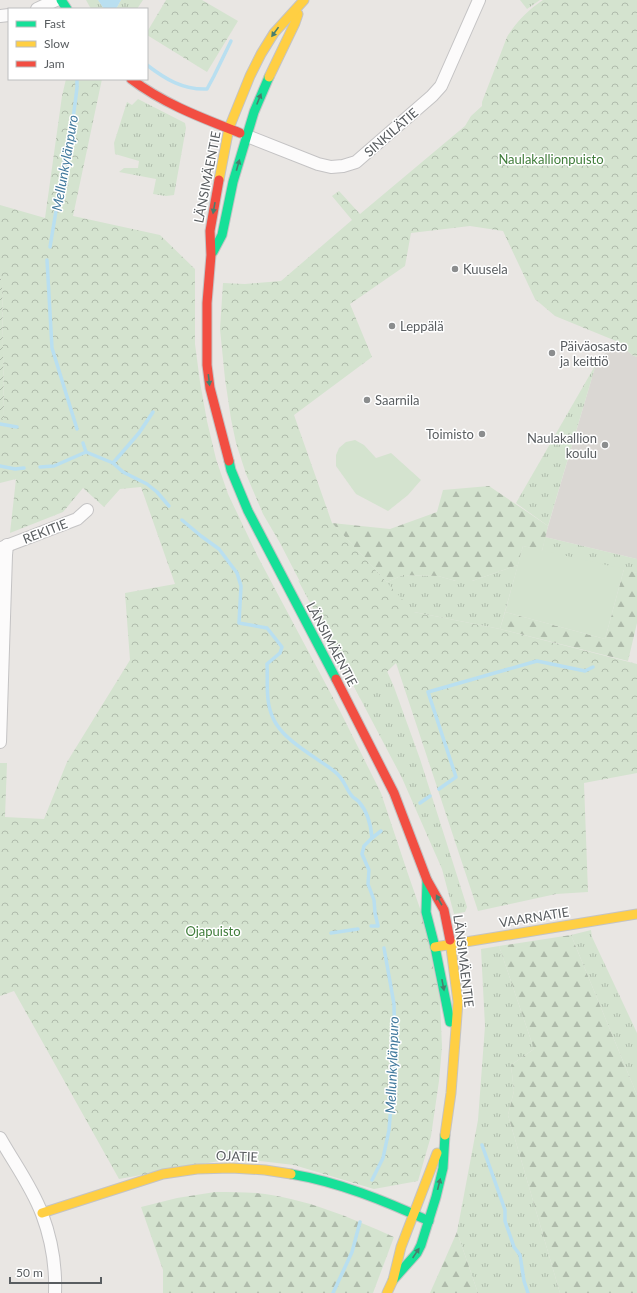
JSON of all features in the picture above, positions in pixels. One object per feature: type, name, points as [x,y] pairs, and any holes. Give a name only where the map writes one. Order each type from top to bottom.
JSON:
[{"type":"main road","name":"LÄNSIMÄENTIE","points":[[211,256],[222,235],[233,182],[254,112],[263,88],[295,23],[303,2]]},
{"type":"main road","name":"LÄNSIMÄENTIE","points":[[303,2],[274,33],[250,76],[229,128],[210,231],[211,256],[206,327],[215,364],[218,387],[218,420],[231,470],[248,511],[394,793],[427,880],[444,910],[451,944],[458,1002],[455,1050],[445,1134],[443,1168],[429,1221],[417,1253],[393,1280]]},
{"type":"main road","points":[[132,80],[153,95],[172,105],[247,136]]},
{"type":"main road","name":"LÄNSIMÄENTIE","points":[[427,880],[426,912],[435,947],[455,1050]]},
{"type":"main road","name":"VAARNATIE","points":[[435,947],[637,914]]},
{"type":"main road","name":"LÄNSIMÄENTIE","points":[[387,1293],[393,1280],[401,1247],[445,1134]]},
{"type":"main road","name":"OJATIE","points":[[42,1213],[160,1174],[215,1167],[269,1170],[319,1181],[387,1202],[429,1221]]},
{"type":"street","points":[[39,8],[56,0]]},
{"type":"street","name":"SINKILÄTIE","points":[[247,136],[318,164],[331,167],[343,166],[356,162],[442,86],[478,0]]},
{"type":"street","name":"REKITIE","points":[[4,547],[77,518],[87,510]]},
{"type":"street","points":[[0,742],[6,563],[4,547]]},
{"type":"street","points":[[0,1138],[42,1213],[54,1262],[55,1293]]},
{"type":"shaded area","name":"Naulakallion koulu","points":[[616,341],[632,355],[637,357],[637,559],[545,537],[596,364]]},
{"type":"green space","points":[[86,0],[98,0],[103,8],[90,8]]},
{"type":"green space","points":[[121,0],[143,0],[138,8],[117,8]]},
{"type":"green space","points":[[166,0],[202,0],[238,21],[207,72],[148,36],[148,30]]},
{"type":"green space","points":[[520,0],[540,0],[527,9]]},
{"type":"green space","name":"Naulakallionpuisto","points":[[543,0],[637,0],[637,357],[632,355],[616,341],[555,316],[535,299],[503,231],[470,226],[411,233],[405,266],[350,304],[372,357],[294,415],[332,523],[414,612],[500,629],[637,664],[637,773],[584,783],[588,892],[556,894],[478,911],[396,663],[360,698],[280,543],[263,514],[246,474],[236,443],[225,379],[220,329],[223,283],[245,284],[281,281],[352,220],[332,196],[339,191],[360,214],[465,126],[471,116],[482,106],[482,102],[507,37],[514,26],[532,8]]},
{"type":"green space","name":"Ojapuisto","points":[[66,80],[102,80],[73,216],[160,235],[195,269],[195,344],[200,382],[216,459],[228,494],[258,557],[339,709],[381,793],[424,920],[440,1000],[442,1047],[431,1136],[418,1181],[374,1189],[294,1165],[260,1161],[225,1160],[119,1179],[14,991],[0,996],[0,763],[7,763],[5,817],[44,819],[67,762],[130,660],[125,593],[175,584],[141,487],[120,489],[104,507],[83,488],[63,512],[10,533],[16,479],[0,483],[0,418],[4,419],[2,280],[0,277],[0,205],[45,218],[62,96]]},
{"type":"green space","points":[[138,99],[185,123],[186,128],[174,195],[166,196],[153,194],[156,179],[119,172],[124,168],[138,168],[139,161],[115,154],[114,143],[127,102],[132,105]]},
{"type":"green space","points":[[0,277],[2,280],[4,420],[0,418]]},
{"type":"green space","points":[[596,364],[548,526],[516,503]]},
{"type":"green space","points":[[355,440],[364,445],[376,458],[391,453],[421,480],[408,495],[388,511],[356,494],[336,466],[336,455],[339,448],[346,442]]},
{"type":"green space","points":[[489,486],[548,526],[542,551],[523,546],[518,565],[472,581],[456,581],[438,576],[403,575],[387,582],[332,523],[390,529],[437,512],[443,490]]},
{"type":"green space","points":[[332,523],[387,582],[403,575],[438,576],[456,581],[472,581],[518,565],[500,629],[414,612],[384,609]]},
{"type":"green space","points":[[545,537],[637,559],[637,573],[542,551]]},
{"type":"green space","points":[[523,546],[624,569],[605,639],[505,612]]},
{"type":"green space","points":[[624,569],[637,573],[637,623],[628,661],[500,629],[505,612],[605,639]]},
{"type":"green space","points":[[298,580],[368,628],[394,687],[420,759],[467,907],[465,912],[454,914],[442,869],[402,778]]},
{"type":"green space","points":[[591,930],[592,937],[637,1033],[637,1095],[571,935]]},
{"type":"green space","points":[[571,935],[637,1095],[637,1293],[560,1293],[508,1115],[514,1091],[511,1065],[534,1049],[499,946]]},
{"type":"green space","points":[[499,946],[534,1049],[511,1065],[514,1091],[508,1115],[560,1293],[478,1293],[457,1232],[478,1120],[485,1026],[481,949]]},
{"type":"green space","points":[[215,1192],[256,1193],[292,1199],[326,1209],[394,1237],[373,1293],[163,1293],[163,1270],[141,1207],[177,1198]]},
{"type":"green space","points":[[457,1232],[478,1293],[430,1293]]},
{"type":"water","points":[[98,0],[121,0],[117,8],[103,8]]},
{"type":"waterway","points":[[148,66],[161,75],[182,86],[207,89],[231,41]]},
{"type":"waterway","name":"Mellunkylänpuro","points":[[50,247],[66,151],[73,119],[77,80]]},
{"type":"waterway","name":"Mellunkylänpuro","points":[[47,260],[52,348],[77,429]]},
{"type":"waterway","points":[[113,463],[139,433],[153,412]]},
{"type":"waterway","points":[[0,424],[17,427]]},
{"type":"waterway","name":"Mellunkylänpuro","points":[[83,443],[86,452],[113,463],[123,472],[147,484],[157,492],[169,506]]},
{"type":"waterway","points":[[40,467],[54,466],[86,452]]},
{"type":"waterway","points":[[0,466],[15,469],[24,468]]},
{"type":"waterway","name":"Mellunkylänpuro","points":[[182,520],[219,549],[237,573],[241,586],[239,623],[267,628],[282,647],[280,653],[267,664],[267,691],[270,712],[277,726],[300,748],[338,774],[353,797],[362,806],[366,814],[370,824],[372,838],[364,846],[362,854],[369,870],[368,884],[374,900],[378,926],[371,926]]},
{"type":"waterway","points":[[439,789],[456,777],[428,692],[537,661],[585,671],[593,667]]},
{"type":"waterway","points":[[420,803],[430,796]]},
{"type":"waterway","points":[[372,838],[381,831]]},
{"type":"waterway","points":[[331,933],[358,929]]},
{"type":"waterway","name":"Mellunkylänpuro","points":[[372,1180],[383,1158],[389,1130],[395,1055],[394,1004],[384,948]]},
{"type":"waterway","points":[[482,1145],[505,1210],[505,1221],[514,1247],[520,1255],[524,1281],[528,1293]]},
{"type":"waterway","name":"Mellunkylänpuro","points":[[333,1293],[352,1252],[360,1222]]},
{"type":"traffic: fast","points":[[61,0],[66,8]]},
{"type":"traffic: fast","points":[[213,252],[222,235],[233,182],[254,112],[269,77]]},
{"type":"traffic: fast","points":[[229,461],[231,470],[248,511],[336,679]]},
{"type":"traffic: fast","points":[[427,880],[426,912],[435,947],[450,1022]]},
{"type":"traffic: fast","points":[[393,1280],[417,1253],[421,1245],[436,1197],[443,1168],[445,1135]]},
{"type":"traffic: fast","points":[[291,1174],[309,1177],[362,1193],[429,1221]]},
{"type":"traffic: slow","points":[[219,180],[229,128],[250,76],[274,33],[304,0]]},
{"type":"traffic: slow","points":[[269,77],[298,14]]},
{"type":"traffic: slow","points":[[435,947],[637,914]]},
{"type":"traffic: slow","points":[[445,1135],[451,1093],[458,1002],[450,940]]},
{"type":"traffic: slow","points":[[387,1293],[393,1280],[401,1247],[437,1153]]},
{"type":"traffic: slow","points":[[42,1213],[163,1174],[197,1169],[231,1168],[265,1170],[291,1174]]},
{"type":"traffic: jam","points":[[132,80],[170,103],[240,133]]},
{"type":"traffic: jam","points":[[219,180],[210,231],[211,255],[207,303],[207,365],[210,388],[229,461]]},
{"type":"traffic: jam","points":[[336,679],[394,793],[427,880],[444,910],[450,940]]},
{"type":"place","name":"Kuusela","points":[[455,269]]},
{"type":"place","name":"Leppälä","points":[[392,326]]},
{"type":"place","name":"Päiväosasto ja keittiö","points":[[552,353]]},
{"type":"place","name":"Saarnila","points":[[367,400]]},
{"type":"place","name":"Toimisto","points":[[482,434]]},
{"type":"place","name":"Naulakallion koulu","points":[[605,445]]}]
